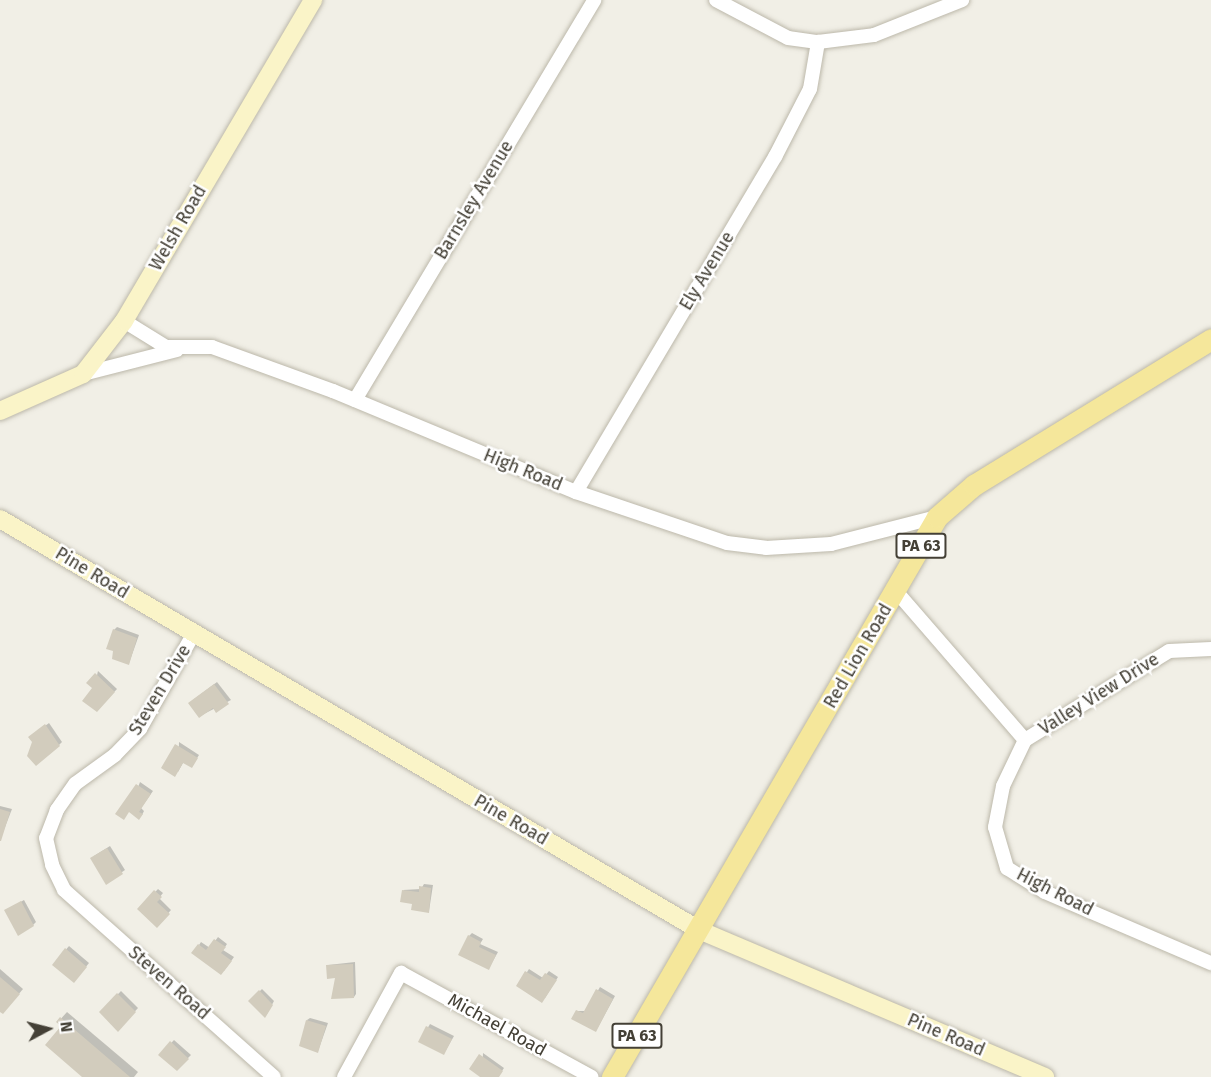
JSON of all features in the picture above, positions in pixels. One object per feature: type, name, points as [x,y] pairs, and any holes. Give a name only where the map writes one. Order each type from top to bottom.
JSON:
[{"type":"main road","name":"Red Lion Road","points":[[612,1077],[937,517],[974,485],[1211,339]]},
{"type":"street","name":"Welsh Road","points":[[0,411],[83,374],[124,321],[313,0]]},
{"type":"street","name":"Barnsley Avenue","points":[[355,400],[594,0]]},
{"type":"street","points":[[716,0],[788,38],[818,42],[874,34],[962,0]]},
{"type":"street","name":"Ely Avenue","points":[[576,492],[775,157],[810,89],[818,42]]},
{"type":"street","name":"High Road","points":[[124,321],[148,338],[182,349],[212,347],[355,400],[576,492],[727,543],[766,548],[831,544],[937,517]]},
{"type":"street","points":[[83,374],[182,349]]},
{"type":"street","name":"Pine Road","points":[[0,519],[699,930],[1045,1077]]},
{"type":"street","points":[[895,590],[1025,740]]},
{"type":"street","name":"Steven Drive","points":[[64,890],[52,865],[46,838],[57,810],[75,784],[115,755],[140,729],[194,633]]},
{"type":"street","name":"Valley View Drive","points":[[1025,740],[1169,651],[1211,649]]},
{"type":"street","name":"High Road","points":[[1025,740],[1004,786],[995,827],[1007,868],[1045,892],[1211,963]]},
{"type":"street","name":"Steven Road","points":[[64,890],[274,1077]]},
{"type":"street","name":"Michael Road","points":[[345,1077],[401,973],[592,1077]]},
{"type":"building","points":[[113,629],[137,638],[129,665],[112,659],[113,651],[106,649]]},
{"type":"building","points":[[95,673],[115,692],[97,712],[82,701],[92,688],[86,683]]},
{"type":"building","points":[[214,684],[229,704],[216,713],[213,708],[199,718],[188,703]]},
{"type":"building","points":[[45,724],[60,746],[36,766],[27,756],[32,742],[28,737]]},
{"type":"building","points":[[175,744],[198,758],[192,768],[183,763],[175,777],[161,768]]},
{"type":"building","points":[[136,784],[151,794],[139,812],[143,814],[139,820],[129,812],[124,820],[115,814]]},
{"type":"building","points":[[0,809],[10,812],[1,841],[0,841]]},
{"type":"building","points":[[107,848],[123,874],[106,885],[90,858]]},
{"type":"building","points":[[419,886],[431,888],[429,913],[411,910],[412,904],[400,902],[402,890],[419,892]]},
{"type":"building","points":[[154,890],[162,897],[157,902],[170,914],[157,928],[137,909]]},
{"type":"building","points":[[21,901],[34,926],[18,936],[4,910]]},
{"type":"building","points":[[468,935],[481,942],[479,947],[496,955],[489,970],[458,955]]},
{"type":"building","points":[[214,939],[226,947],[221,953],[232,961],[221,975],[191,953],[198,944],[206,950]]},
{"type":"building","points":[[65,948],[87,967],[74,983],[52,965]]},
{"type":"building","points":[[353,964],[354,998],[331,999],[335,978],[327,979],[326,965]]},
{"type":"building","points":[[525,971],[540,980],[545,973],[557,980],[542,1003],[516,986]]},
{"type":"building","points":[[0,977],[20,994],[3,1014],[0,1012]]},
{"type":"building","points":[[596,989],[613,999],[596,1032],[571,1019],[576,1010],[583,1013]]},
{"type":"building","points":[[259,990],[273,1005],[265,1018],[248,1001]]},
{"type":"building","points":[[117,993],[136,1012],[118,1032],[99,1012]]},
{"type":"building","points":[[60,1017],[130,1077],[82,1077],[45,1045],[61,1026],[56,1022]]},
{"type":"building","points":[[306,1020],[326,1026],[318,1053],[299,1046]]},
{"type":"building","points":[[426,1026],[452,1039],[444,1055],[418,1042]]},
{"type":"building","points":[[170,1041],[189,1059],[177,1071],[158,1055]]},
{"type":"building","points":[[479,1054],[503,1071],[499,1077],[480,1077],[469,1069]]}]
